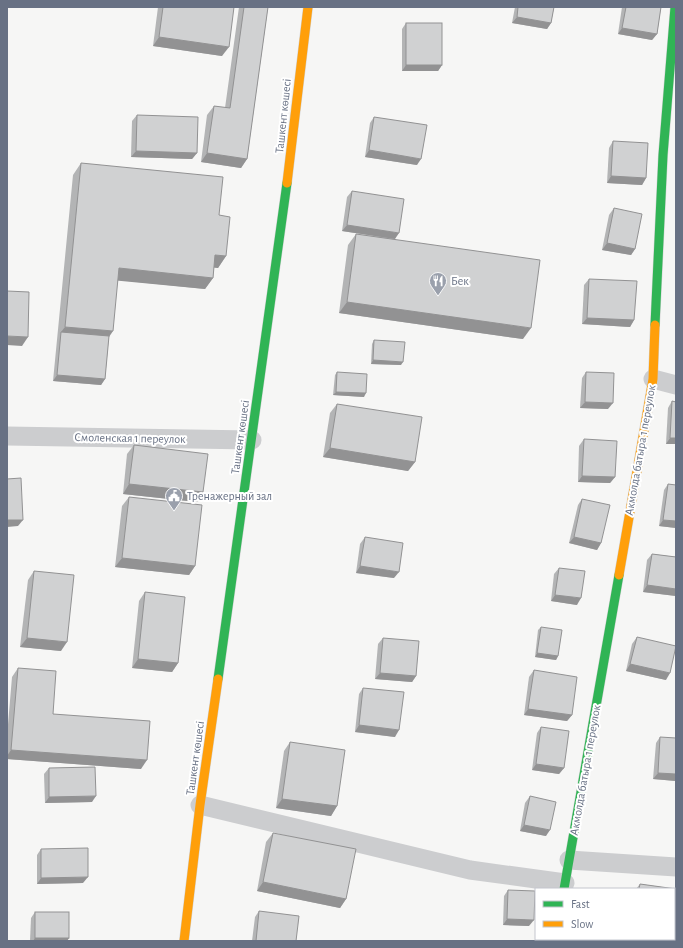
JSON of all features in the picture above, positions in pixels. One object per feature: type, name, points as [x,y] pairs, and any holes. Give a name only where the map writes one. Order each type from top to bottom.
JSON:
[{"type":"main road","name":"Ташкент көшесі","points":[[184,941],[200,805],[289,170],[308,7]]},
{"type":"main road","name":"Акмолда батыра 1 переулок","points":[[564,886],[653,379],[663,155],[675,7]]},
{"type":"street","points":[[653,379],[676,385]]},
{"type":"street","name":"Смоленская 1 переулок","points":[[7,436],[252,440]]},
{"type":"street","points":[[200,805],[470,870],[564,886]]},
{"type":"street","points":[[569,860],[676,867]]},
{"type":"building","points":[[163,7],[234,7],[229,47],[159,37]]},
{"type":"building","points":[[244,7],[268,7],[247,159],[207,153],[214,106],[230,108]]},
{"type":"building","points":[[518,7],[554,7],[551,23],[517,17]]},
{"type":"building","points":[[626,7],[661,7],[657,34],[622,28]]},
{"type":"building","points":[[406,23],[442,23],[442,65],[406,65]]},
{"type":"building","points":[[137,115],[198,117],[197,153],[136,151]]},
{"type":"building","points":[[374,117],[427,125],[421,159],[369,150]]},
{"type":"building","points":[[613,141],[648,143],[646,178],[611,176]]},
{"type":"building","points":[[81,163],[223,177],[219,215],[230,217],[226,256],[215,255],[213,278],[119,268],[113,331],[65,327]]},
{"type":"building","points":[[352,191],[404,199],[399,233],[347,225]]},
{"type":"building","points":[[614,208],[642,214],[635,249],[607,243]]},
{"type":"building","points":[[356,234],[540,260],[531,328],[347,302]]},
{"type":"building","points":[[589,279],[637,281],[634,320],[587,318]]},
{"type":"building","points":[[7,291],[29,292],[28,337],[7,336]]},
{"type":"building","points":[[61,332],[109,336],[105,379],[57,375]]},
{"type":"building","points":[[374,340],[405,342],[403,362],[373,360]]},
{"type":"building","points":[[337,372],[367,374],[366,393],[336,392]]},
{"type":"building","points":[[586,372],[614,373],[613,403],[585,402]]},
{"type":"building","points":[[672,401],[676,402],[676,438],[670,438]]},
{"type":"building","points":[[337,404],[422,417],[415,462],[330,448]]},
{"type":"building","points":[[584,439],[617,441],[615,477],[582,476]]},
{"type":"building","points":[[134,445],[208,454],[203,492],[129,484]]},
{"type":"building","points":[[21,478],[23,520],[7,520],[7,479]]},
{"type":"building","points":[[668,484],[676,485],[676,521],[663,520]]},
{"type":"building","points":[[129,497],[202,505],[195,566],[122,558]]},
{"type":"building","points":[[582,499],[610,505],[601,543],[574,537]]},
{"type":"building","points":[[365,537],[403,543],[399,572],[360,566]]},
{"type":"building","points":[[652,554],[676,557],[676,589],[647,585]]},
{"type":"building","points":[[559,568],[585,571],[581,598],[555,595]]},
{"type":"building","points":[[34,571],[74,575],[67,642],[27,638]]},
{"type":"building","points":[[145,592],[185,597],[178,663],[138,659]]},
{"type":"building","points":[[541,627],[562,630],[558,656],[537,653]]},
{"type":"building","points":[[637,637],[676,646],[670,673],[630,664]]},
{"type":"building","points":[[383,638],[419,641],[416,676],[380,673]]},
{"type":"building","points":[[18,668],[56,671],[53,714],[150,721],[147,760],[11,750]]},
{"type":"building","points":[[534,670],[577,677],[572,715],[528,709]]},
{"type":"building","points":[[363,688],[404,692],[399,730],[359,725]]},
{"type":"building","points":[[541,727],[569,731],[564,768],[536,764]]},
{"type":"building","points":[[660,737],[676,738],[676,774],[658,773]]},
{"type":"building","points":[[290,742],[345,750],[337,806],[282,799]]},
{"type":"building","points":[[95,767],[96,796],[49,797],[49,768]]},
{"type":"building","points":[[530,796],[556,802],[550,830],[524,825]]},
{"type":"building","points":[[273,833],[356,849],[346,899],[263,882]]},
{"type":"building","points":[[88,848],[88,877],[41,878],[41,849]]},
{"type":"building","points":[[640,884],[669,888],[639,888]]},
{"type":"building","points":[[675,889],[676,889],[675,924]]},
{"type":"building","points":[[508,890],[535,891],[534,920],[507,919]]},
{"type":"building","points":[[259,911],[299,916],[296,941],[256,941]]},
{"type":"building","points":[[35,912],[69,912],[69,938],[35,938]]},
{"type":"traffic: fast","points":[[655,325],[663,155],[675,7]]},
{"type":"traffic: fast","points":[[218,679],[287,183]]},
{"type":"traffic: fast","points":[[564,888],[619,575]]},
{"type":"traffic: slow","points":[[287,183],[308,7]]},
{"type":"traffic: slow","points":[[619,575],[653,379],[655,325]]},
{"type":"traffic: slow","points":[[184,941],[200,805],[218,679]]},
{"type":"place","name":"Бек","points":[[438,296]]},
{"type":"place","name":"Тренажерный зал","points":[[174,511]]}]
